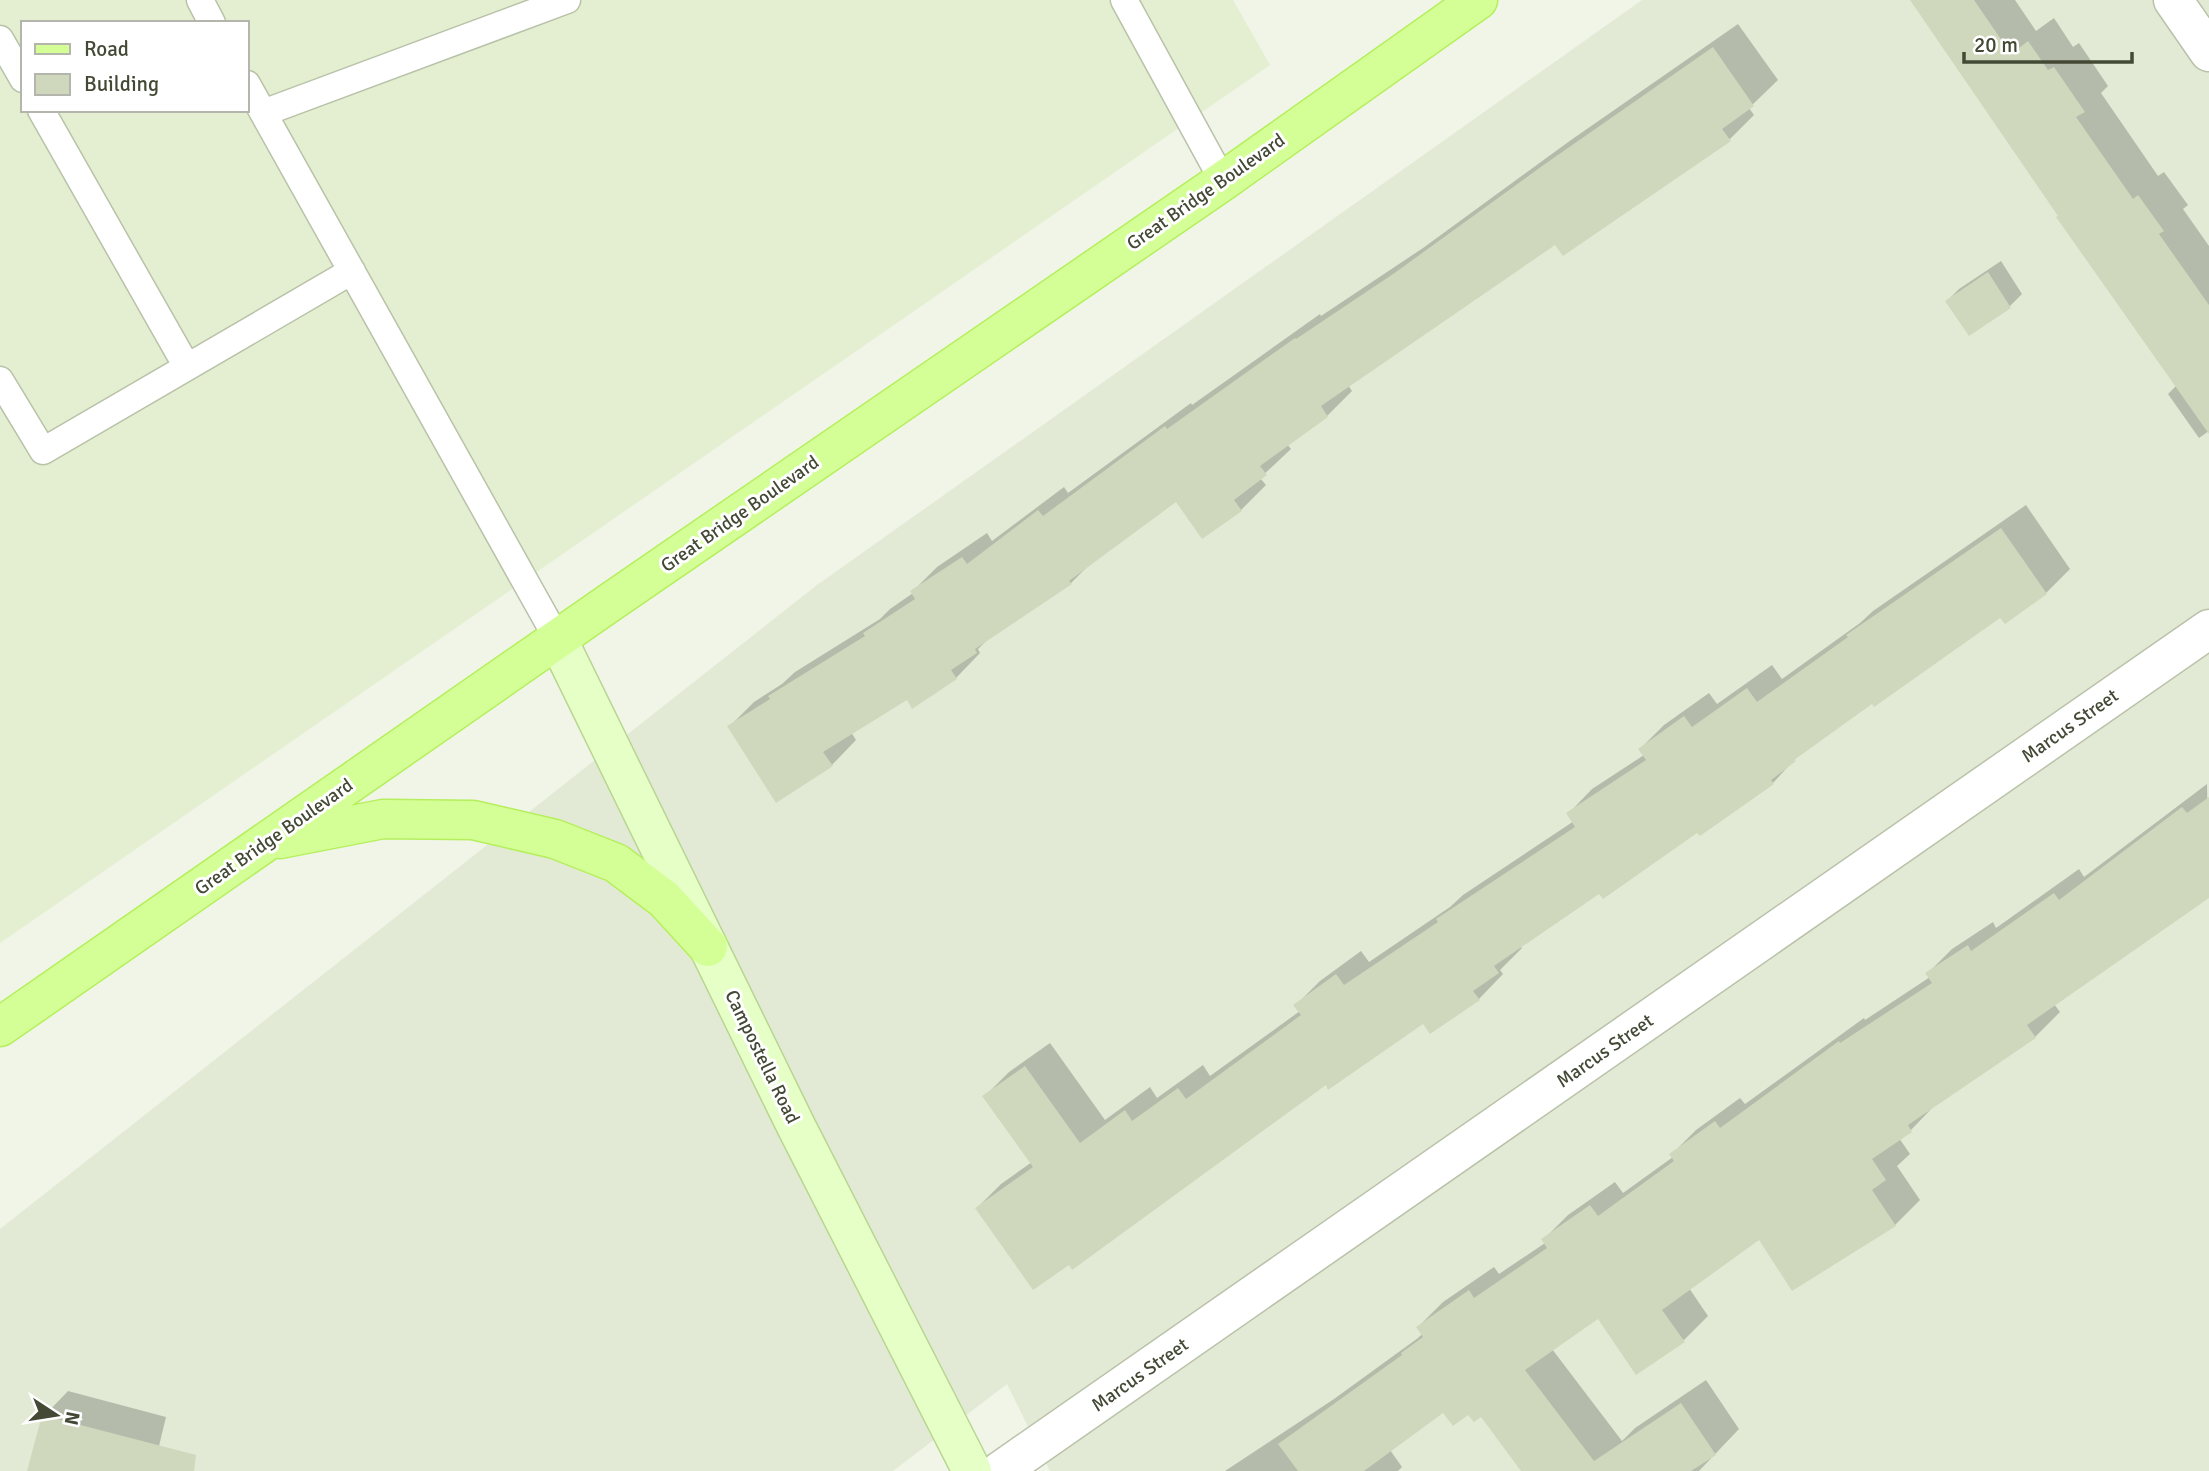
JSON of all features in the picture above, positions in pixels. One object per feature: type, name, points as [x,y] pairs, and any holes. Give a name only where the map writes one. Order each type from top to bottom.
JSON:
[{"type":"main road","name":"Great Bridge Boulevard","points":[[0,1027],[1223,181],[1478,0]]},
{"type":"main road","name":"Campostella Road","points":[[558,639],[796,1126],[972,1471]]},
{"type":"main road","points":[[268,841],[383,819],[473,820],[555,839],[615,863],[664,899],[708,947]]},
{"type":"street","points":[[2173,0],[2209,51]]},
{"type":"street","name":"Marcus Street","points":[[1000,1471],[2209,629]]},
{"type":"lane","points":[[200,0],[211,21]]},
{"type":"lane","points":[[263,113],[566,0]]},
{"type":"lane","points":[[1124,0],[1223,181]]},
{"type":"lane","points":[[0,39],[21,76]]},
{"type":"lane","points":[[248,86],[558,639]]},
{"type":"lane","points":[[42,112],[187,366]]},
{"type":"lane","points":[[0,380],[43,452],[352,271]]},
{"type":"shaded area","points":[[0,0],[1233,0],[1270,65],[0,943]]},
{"type":"shaded area","points":[[1642,0],[2209,0],[2209,1471],[1050,1471],[1007,1384],[893,1471],[0,1471],[0,1229],[817,585]]},
{"type":"building","points":[[1910,0],[1974,0],[2011,54],[2028,41],[2048,70],[2054,67],[2085,112],[2076,117],[2133,199],[2138,195],[2164,231],[2159,234],[2209,305],[2209,434],[2056,217],[2058,216]]},
{"type":"building","points":[[1713,47],[1754,106],[1722,129],[1731,141],[1563,256],[1555,245],[1321,406],[1328,417],[1260,466],[1267,475],[1234,500],[1242,511],[1202,539],[1176,502],[1069,581],[1072,584],[975,649],[977,653],[951,670],[957,679],[912,709],[907,700],[823,752],[833,766],[776,803],[727,726],[770,699],[768,696],[865,636],[863,633],[915,599],[910,591],[962,557],[967,564],[1038,510],[1043,516],[1165,426],[1167,429],[1295,338],[1396,272]]},
{"type":"building","points":[[1988,272],[2011,308],[1969,336],[1945,301]]},
{"type":"building","points":[[2001,528],[2047,594],[2005,624],[2000,618],[1874,707],[1872,704],[1794,760],[1796,761],[1771,780],[1774,784],[1700,836],[1697,833],[1603,899],[1599,894],[1494,966],[1499,973],[1473,991],[1480,1000],[1430,1034],[1423,1024],[1328,1090],[1326,1085],[1072,1270],[1069,1265],[1033,1290],[975,1208],[1033,1167],[982,1096],[1025,1066],[1080,1143],[1125,1110],[1132,1121],[1178,1088],[1186,1099],[1301,1015],[1293,1005],[1336,974],[1344,985],[1438,922],[1436,919],[1575,827],[1566,813],[1646,760],[1638,749],[1684,716],[1692,727],[1747,688],[1757,702],[1848,637],[1846,635]]},
{"type":"building","points":[[2209,797],[2209,898],[2027,1025],[2036,1038],[1908,1125],[1912,1132],[1872,1159],[1886,1180],[1872,1190],[1896,1226],[1792,1291],[1759,1240],[1662,1310],[1685,1342],[1636,1375],[1598,1319],[1525,1370],[1594,1461],[1681,1403],[1716,1455],[1691,1471],[1521,1471],[1481,1417],[1474,1422],[1468,1415],[1453,1426],[1443,1413],[1364,1471],[1298,1471],[1278,1444],[1402,1355],[1401,1353],[1423,1337],[1416,1327],[1469,1290],[1474,1298],[1547,1248],[1541,1239],[1590,1205],[1598,1216],[1674,1161],[1669,1154],[1715,1121],[1720,1128],[1839,1041],[1840,1043],[1932,983],[1925,973],[1968,945],[1971,951],[2054,893],[2059,900],[2182,807],[2187,813]]},
{"type":"building","points":[[42,1415],[196,1455],[194,1471],[27,1471]]}]
